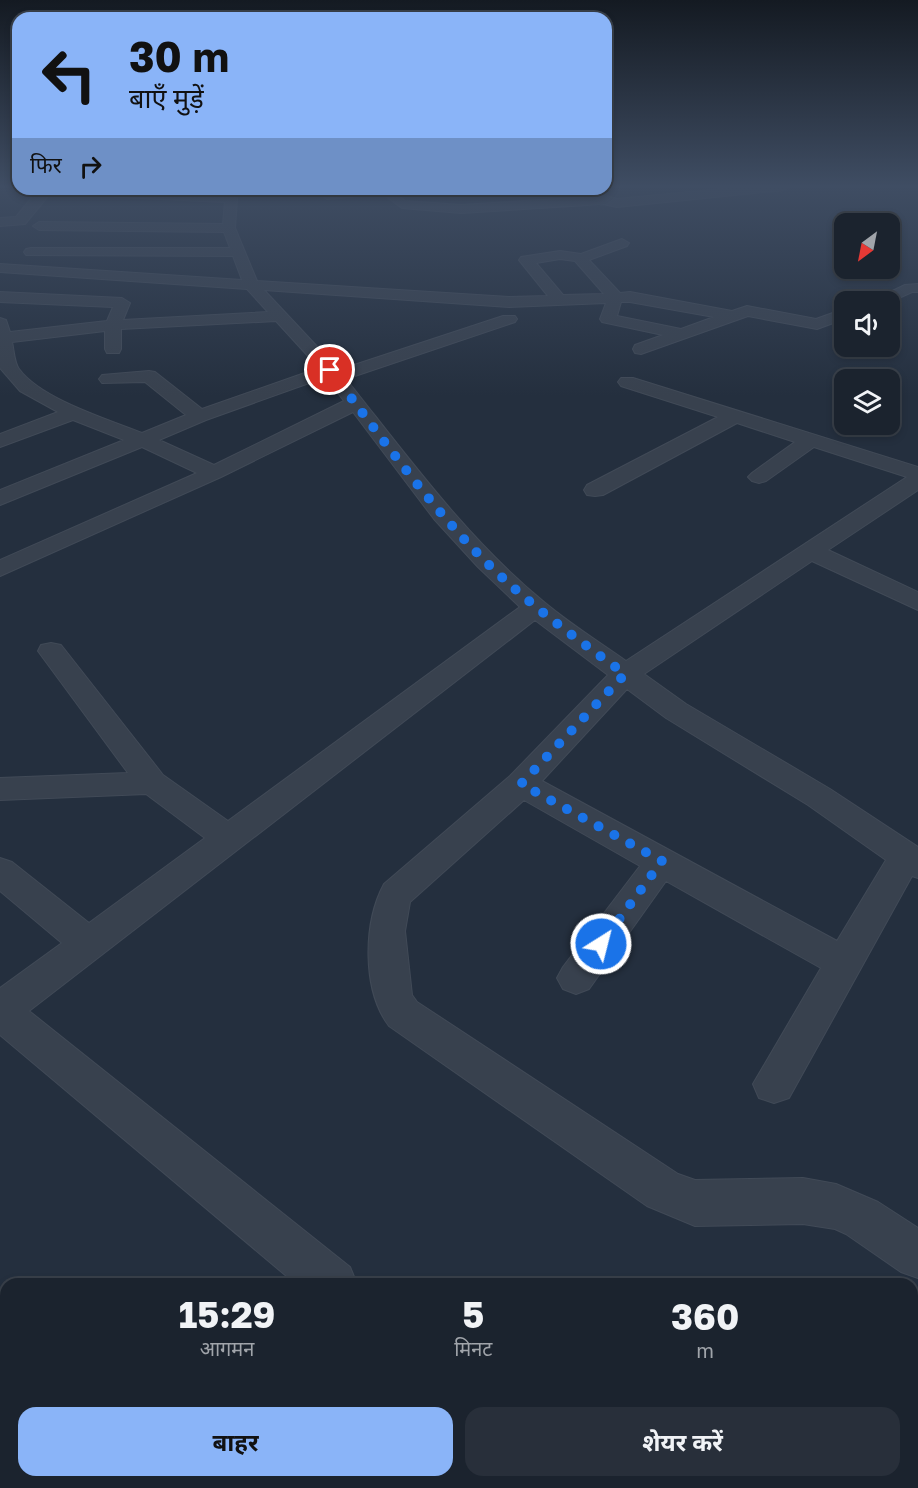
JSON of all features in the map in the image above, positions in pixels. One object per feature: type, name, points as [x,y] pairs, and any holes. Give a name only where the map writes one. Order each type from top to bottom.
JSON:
[{"type":"street","points":[[4,268],[16,256]]},
{"type":"street","points":[[243,256],[252,286],[282,316],[332,374],[442,514],[486,562],[535,608],[676,711],[819,797],[912,861],[844,963],[774,1084]]},
{"type":"street","points":[[550,256],[526,260],[559,300]]},
{"type":"street","points":[[570,256],[585,256]]},
{"type":"street","points":[[581,258],[580,260],[615,297]]},
{"type":"street","points":[[4,268],[509,302],[630,297],[732,316]]},
{"type":"street","points":[[900,292],[918,288]]},
{"type":"street","points":[[0,297],[122,303],[112,325],[113,349]]},
{"type":"street","points":[[615,297],[609,320],[681,334]]},
{"type":"street","points":[[641,349],[751,311],[820,324],[834,319]]},
{"type":"street","points":[[214,473],[143,440],[17,390],[5,369],[2,331],[282,316]]},
{"type":"street","points":[[0,498],[200,416],[509,319]]},
{"type":"street","points":[[108,379],[149,376],[200,416]]},
{"type":"street","points":[[627,382],[918,474]]},
{"type":"street","points":[[0,569],[214,473],[355,403]]},
{"type":"street","points":[[0,441],[74,413]]},
{"type":"street","points":[[596,490],[735,416]]},
{"type":"street","points":[[759,477],[811,440]]},
{"type":"street","points":[[918,480],[625,674],[521,784],[396,894],[388,909],[386,923],[393,995],[396,1005],[403,1014],[663,1190],[695,1203],[803,1202],[836,1206],[862,1218],[918,1255]]},
{"type":"street","points":[[811,551],[918,602]]},
{"type":"street","points":[[326,1278],[0,1010],[535,608]]},
{"type":"street","points":[[51,651],[152,783],[228,838]]},
{"type":"street","points":[[0,789],[152,783]]},
{"type":"street","points":[[521,784],[844,963]]},
{"type":"street","points":[[576,978],[662,861]]},
{"type":"street","points":[[0,871],[88,943]]},
{"type":"route","points":[[330,370],[442,514],[486,562],[535,608],[625,674],[521,784],[662,861],[601,944]]}]
